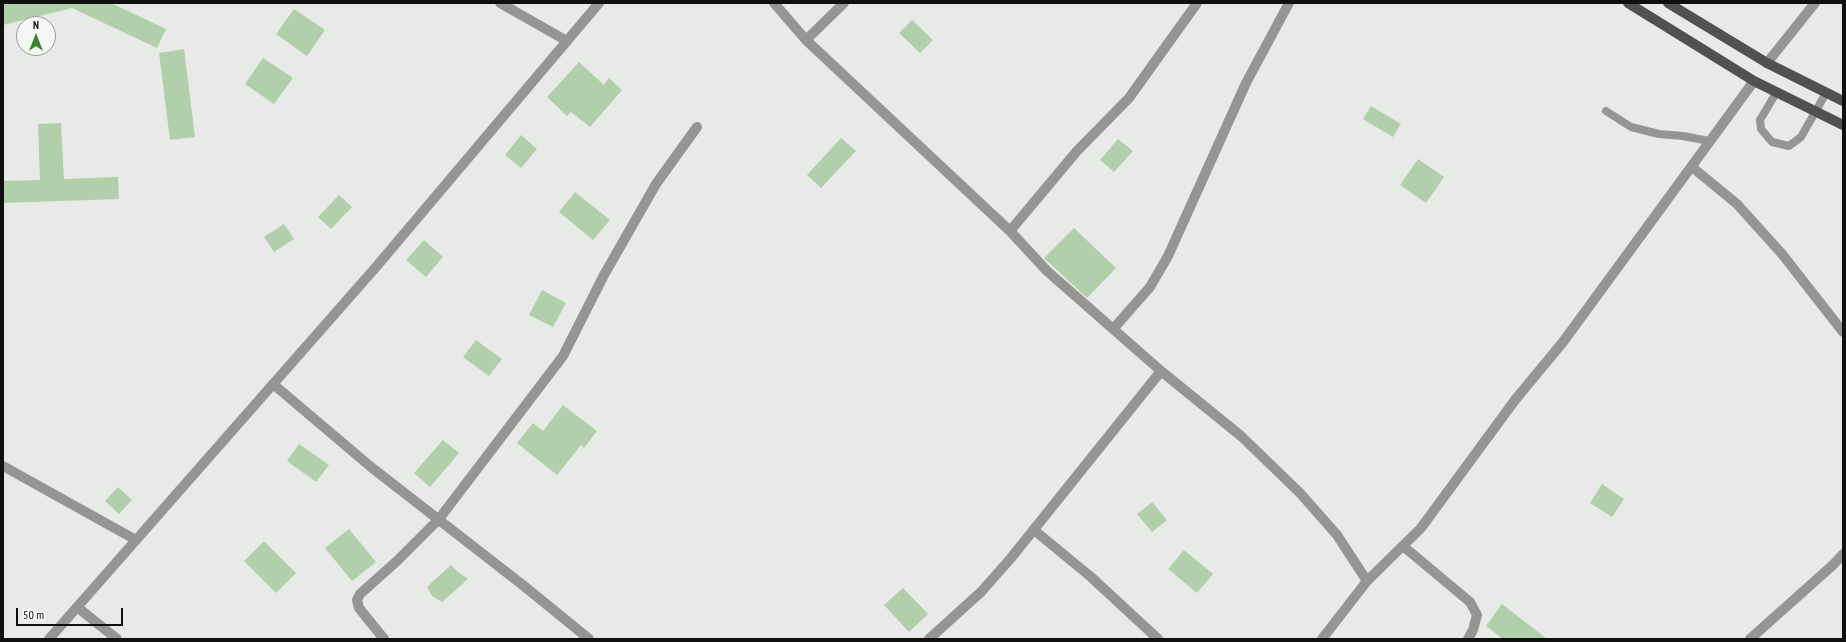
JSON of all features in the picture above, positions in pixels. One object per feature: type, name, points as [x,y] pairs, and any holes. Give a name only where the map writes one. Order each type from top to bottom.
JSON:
[{"type":"main road","points":[[1628,3],[1754,81],[1843,126]]},
{"type":"main road","points":[[1668,3],[1767,63],[1843,101]]},
{"type":"street","points":[[500,3],[567,41]]},
{"type":"street","points":[[49,639],[480,146],[599,3]]},
{"type":"street","points":[[774,3],[806,40],[1010,231],[1047,271],[1114,328],[1161,371],[1241,436],[1300,493],[1337,535],[1367,581]]},
{"type":"street","points":[[806,40],[844,3]]},
{"type":"street","points":[[1010,231],[1077,151],[1129,98],[1197,3]]},
{"type":"street","points":[[1114,328],[1150,287],[1168,256],[1246,83],[1289,3]]},
{"type":"street","points":[[1767,63],[1815,3]]},
{"type":"street","points":[[1322,639],[1367,581],[1421,528],[1515,400],[1563,342],[1754,81]]},
{"type":"street","points":[[384,639],[359,608],[358,600],[360,594],[397,561],[439,519],[563,356],[604,275],[656,184],[697,127]]},
{"type":"street","points":[[1692,167],[1737,204],[1782,254],[1843,332]]},
{"type":"street","points":[[929,639],[981,592],[1034,530],[1161,371]]},
{"type":"street","points":[[273,384],[371,467],[439,519],[589,639]]},
{"type":"street","points":[[3,466],[136,540]]},
{"type":"street","points":[[1034,530],[1091,577],[1158,639]]},
{"type":"street","points":[[1403,546],[1470,602],[1477,615],[1473,630],[1468,639]]},
{"type":"street","points":[[1750,639],[1834,564],[1843,554]]},
{"type":"street","points":[[77,607],[117,639]]},
{"type":"lane","points":[[1776,93],[1760,120],[1760,129],[1772,142],[1789,146],[1801,137],[1826,93]]},
{"type":"lane","points":[[1606,111],[1631,127],[1660,134],[1683,136],[1709,142]]},
{"type":"building","points":[[111,3],[166,29],[157,48],[72,8],[40,16],[16,16],[16,22],[3,25],[3,4]]},
{"type":"building","points":[[294,9],[325,30],[307,56],[276,34]]},
{"type":"building","points":[[912,20],[933,40],[920,53],[899,33]]},
{"type":"building","points":[[184,49],[195,137],[170,140],[159,53]]},
{"type":"building","points":[[263,58],[293,78],[274,104],[245,84]]},
{"type":"building","points":[[579,62],[604,85],[609,78],[622,90],[590,127],[571,112],[567,116],[547,97]]},
{"type":"building","points":[[1371,106],[1401,124],[1393,137],[1363,119]]},
{"type":"building","points":[[61,123],[64,179],[118,177],[119,199],[3,203],[3,181],[40,180],[38,124]]},
{"type":"building","points":[[521,135],[537,149],[521,168],[505,155]]},
{"type":"building","points":[[841,138],[856,151],[821,188],[807,175]]},
{"type":"building","points":[[1118,139],[1133,151],[1114,172],[1100,160]]},
{"type":"building","points":[[1418,159],[1444,177],[1426,203],[1400,185]]},
{"type":"building","points":[[575,192],[610,220],[593,240],[559,212]]},
{"type":"building","points":[[339,195],[352,207],[331,229],[318,217]]},
{"type":"building","points":[[284,224],[294,239],[274,252],[264,237]]},
{"type":"building","points":[[1074,228],[1116,268],[1087,298],[1044,258]]},
{"type":"building","points":[[424,240],[443,257],[426,277],[406,260]]},
{"type":"building","points":[[542,290],[566,303],[553,327],[529,315]]},
{"type":"building","points":[[476,340],[502,359],[489,376],[463,357]]},
{"type":"building","points":[[563,405],[597,431],[584,448],[581,445],[557,475],[517,443],[533,423],[543,431]]},
{"type":"building","points":[[443,440],[459,453],[430,487],[414,473]]},
{"type":"building","points":[[299,444],[329,465],[316,482],[287,461]]},
{"type":"building","points":[[1602,484],[1624,499],[1612,517],[1590,503]]},
{"type":"building","points":[[118,487],[132,500],[119,514],[105,501]]},
{"type":"building","points":[[1152,502],[1167,520],[1152,532],[1137,514]]},
{"type":"building","points":[[349,529],[376,562],[352,581],[325,548]]},
{"type":"building","points":[[264,541],[296,573],[276,593],[244,561]]},
{"type":"building","points":[[1184,550],[1213,574],[1197,593],[1168,569]]},
{"type":"building","points":[[451,565],[468,579],[442,602],[432,596],[427,587]]},
{"type":"building","points":[[903,588],[928,614],[909,632],[884,605]]},
{"type":"building","points":[[1502,604],[1547,639],[1503,639],[1486,626]]}]
